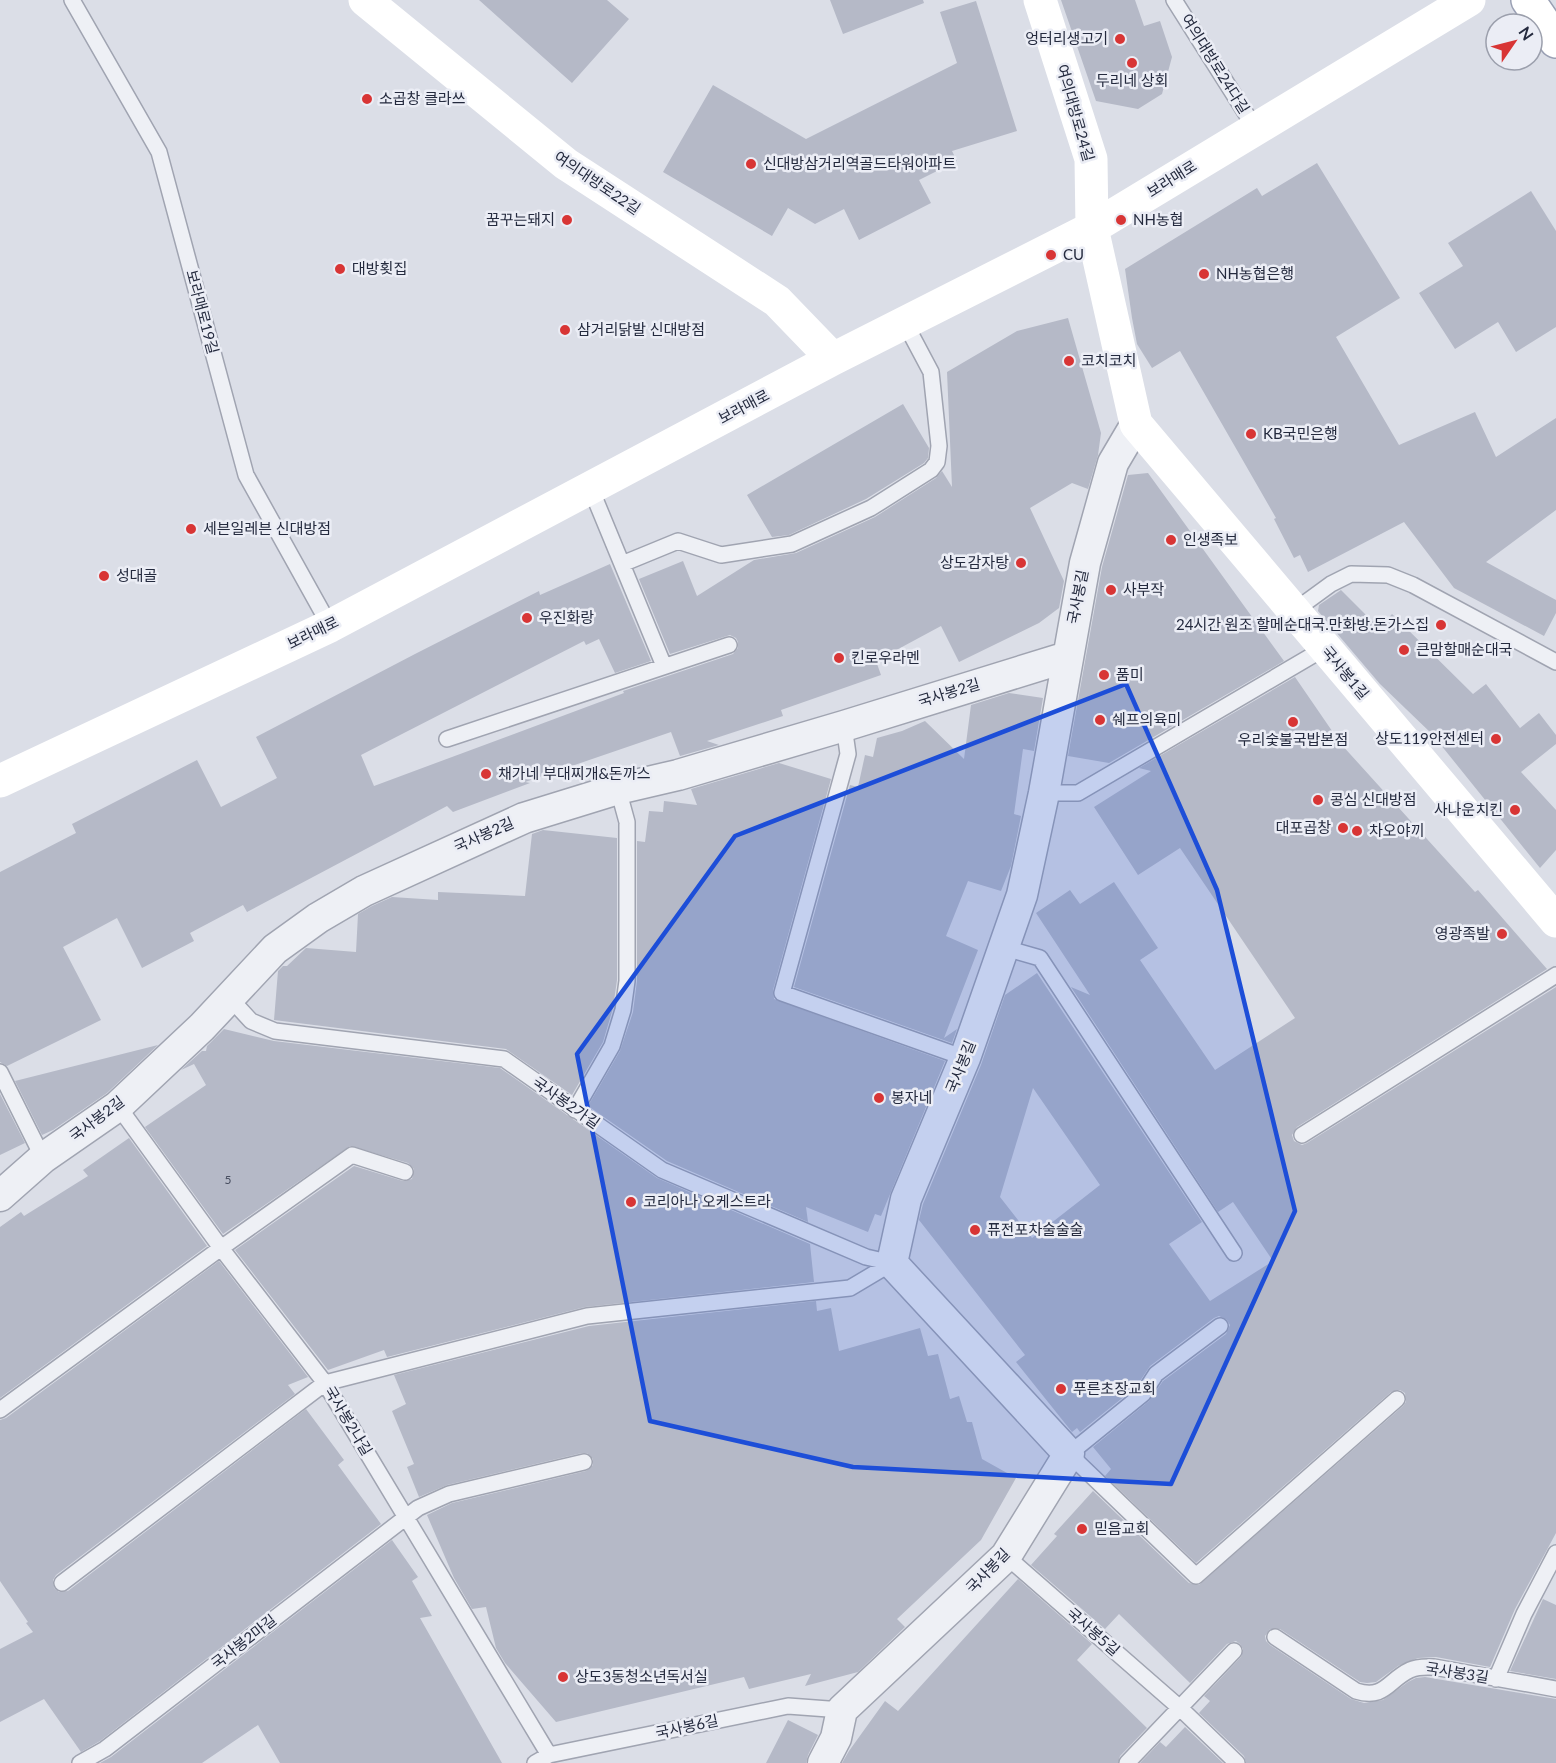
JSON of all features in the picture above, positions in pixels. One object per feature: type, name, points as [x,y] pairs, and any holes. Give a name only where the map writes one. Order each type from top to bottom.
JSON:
[{"type":"main road","name":"여의대방로22길","points":[[365,0],[566,164],[777,301],[833,359]]},
{"type":"main road","name":"여의대방로24길","points":[[1040,0],[1091,159],[1092,228]]},
{"type":"main road","name":"보라매로","points":[[5,775],[330,626],[833,359],[1092,228],[1469,0]]},
{"type":"main road","points":[[1528,0],[1556,41]]},
{"type":"main road","points":[[1092,228],[1136,424]]},
{"type":"main road","name":"국사봉1길","points":[[1136,424],[1556,921]]},
{"type":"street","name":"국사봉길","points":[[892,1263],[906,1199],[965,1058],[1022,895],[1044,792],[1085,563],[1113,463],[1136,424]]},
{"type":"street","name":"국사봉2길","points":[[0,1196],[43,1158],[118,1106],[202,1026],[275,949],[318,918],[364,891],[524,818],[618,789],[678,775],[844,726],[1067,657]]},
{"type":"street","points":[[892,1263],[1068,1454]]},
{"type":"street","name":"국사봉길","points":[[842,1710],[1006,1556],[1068,1454]]},
{"type":"street","points":[[823,1763],[836,1738],[842,1710]]},
{"type":"lane","name":"보라매로19길","points":[[72,0],[159,152],[246,475],[330,626]]},
{"type":"lane","name":"여의대방로24다길","points":[[1174,0],[1255,128]]},
{"type":"lane","points":[[622,564],[678,541],[721,555],[792,544],[871,508],[932,470],[938,462],[939,446],[931,372],[905,322]]},
{"type":"lane","points":[[591,489],[664,666]]},
{"type":"lane","points":[[1294,611],[1331,584],[1351,574],[1388,575],[1413,585],[1556,662]]},
{"type":"lane","points":[[447,739],[729,645]]},
{"type":"lane","points":[[1044,792],[1078,794],[1325,648]]},
{"type":"lane","points":[[844,726],[848,754],[782,993],[965,1058]]},
{"type":"lane","points":[[575,1110],[612,1046],[623,1010],[627,981],[627,822],[618,789]]},
{"type":"lane","points":[[1005,948],[1040,958],[1234,1254]]},
{"type":"lane","points":[[1302,1135],[1556,975]]},
{"type":"lane","name":"국사봉2가길","points":[[229,997],[251,1021],[275,1031],[504,1059],[662,1170],[866,1257],[892,1263]]},
{"type":"lane","points":[[0,1072],[43,1158]]},
{"type":"lane","name":"국사봉2나길","points":[[118,1106],[221,1248],[325,1383],[549,1755]]},
{"type":"lane","points":[[0,1410],[352,1155],[405,1172]]},
{"type":"lane","points":[[62,1583],[325,1383],[587,1316],[850,1288],[892,1263]]},
{"type":"lane","points":[[1220,1326],[1156,1374],[1143,1394],[1068,1454],[1196,1576],[1396,1399]]},
{"type":"lane","name":"국사봉2마길","points":[[80,1763],[105,1749],[432,1500],[584,1462]]},
{"type":"lane","points":[[1496,1679],[1524,1614],[1556,1553]]},
{"type":"lane","name":"국사봉5길","points":[[1006,1556],[1180,1708],[1237,1763]]},
{"type":"lane","name":"국사봉3길","points":[[1275,1636],[1356,1691],[1368,1695],[1380,1692],[1410,1670],[1421,1666],[1556,1689]]},
{"type":"lane","points":[[1127,1763],[1234,1651]]},
{"type":"lane","name":"국사봉6길","points":[[535,1763],[549,1755],[788,1706],[842,1710]]},
{"type":"highlighted area","points":[[1126,684],[1217,890],[1295,1211],[1171,1484],[853,1467],[650,1421],[577,1054],[735,836]]},
{"type":"building","points":[[479,0],[607,0],[629,19],[572,83]]},
{"type":"building","points":[[830,0],[923,0],[924,3],[843,34]]},
{"type":"building","points":[[1061,0],[1135,0],[1144,26],[1160,21],[1172,57],[1162,94],[1138,109],[1096,101]]},
{"type":"building","name":"신대방삼거리역골드타워아파트","points":[[976,1],[1017,131],[952,151],[957,161],[919,180],[931,203],[859,240],[844,209],[815,224],[788,208],[772,236],[663,172],[713,85],[806,139],[957,63],[940,12]]},
{"type":"building","points":[[1317,163],[1400,298],[1336,337],[1399,445],[1475,412],[1496,457],[1556,418],[1556,510],[1486,562],[1556,600],[1556,613],[1544,636],[1454,588],[1404,522],[1308,572],[1300,555],[1294,558],[1274,519],[1276,518],[1180,351],[1152,368],[1137,344],[1125,269],[1257,188],[1262,196]]},
{"type":"building","points":[[1531,191],[1556,231],[1556,327],[1516,352],[1498,322],[1455,349],[1419,293],[1463,266],[1448,243]]},
{"type":"building","points":[[1068,318],[1101,433],[1098,455],[1088,489],[1072,483],[1030,508],[1064,581],[1059,608],[1039,623],[959,662],[941,626],[876,661],[881,675],[781,710],[783,716],[707,741],[719,745],[680,756],[671,732],[525,782],[530,783],[453,812],[447,806],[247,912],[243,905],[190,933],[194,941],[142,968],[117,918],[63,947],[101,1020],[7,1066],[0,1062],[0,872],[76,833],[72,824],[197,760],[221,807],[277,778],[256,737],[539,591],[540,595],[610,564],[651,661],[615,673],[599,639],[586,645],[584,641],[361,755],[374,786],[624,693],[623,691],[733,654],[738,648],[738,642],[730,635],[670,654],[639,579],[683,561],[697,596],[754,560],[796,553],[875,517],[936,478],[942,471],[952,487],[947,372],[1017,331]]},
{"type":"building","points":[[903,404],[929,448],[928,458],[924,463],[866,499],[789,535],[772,537],[747,495]]},
{"type":"building","points":[[1148,473],[1284,661],[1109,763],[1068,756],[1102,567],[1128,475]]},
{"type":"building","points":[[1341,590],[1373,622],[1378,617],[1384,623],[1392,614],[1473,694],[1486,684],[1520,728],[1539,713],[1556,735],[1556,744],[1521,772],[1556,810],[1556,850],[1540,868],[1432,734],[1380,684],[1318,611],[1319,605]]},
{"type":"building","points":[[1295,677],[1341,744],[1475,892],[1478,890],[1547,969],[1297,1127],[1292,1135],[1294,1141],[1302,1145],[1307,1143],[1556,987],[1556,1533],[1515,1609],[1490,1667],[1436,1657],[1418,1658],[1398,1666],[1376,1682],[1367,1683],[1360,1682],[1280,1629],[1270,1629],[1265,1636],[1270,1645],[1351,1699],[1364,1703],[1383,1700],[1408,1682],[1425,1677],[1556,1699],[1556,1763],[1246,1763],[1244,1756],[1199,1713],[1210,1701],[1204,1696],[1241,1657],[1243,1649],[1240,1644],[1236,1641],[1227,1644],[1190,1683],[1119,1614],[1105,1629],[1031,1565],[1057,1536],[1054,1534],[1093,1491],[1189,1583],[1199,1585],[1406,1402],[1405,1393],[1400,1390],[1391,1392],[1196,1563],[1105,1476],[1111,1469],[1093,1447],[1149,1401],[1163,1381],[1226,1334],[1230,1325],[1227,1320],[1219,1316],[1214,1318],[1150,1366],[1136,1387],[1080,1432],[1077,1428],[1072,1432],[1016,1362],[1025,1355],[919,1220],[923,1204],[981,1065],[1005,995],[1037,973],[1202,1222],[1169,1244],[1210,1301],[1273,1261],[1233,1202],[1218,1212],[1071,987],[1090,995],[1036,913],[1070,890],[1080,904],[1114,882],[1158,948],[1140,960],[1215,1070],[1295,1018],[1180,848],[1138,875],[1094,807],[1151,771],[1139,768]],"holes":[[[1033,1088],[1100,1185],[1032,1238],[1000,1197]]]},
{"type":"building","points":[[1009,693],[1043,698],[1034,751],[1023,749],[1014,814],[1021,816],[1011,866],[1001,891],[968,881],[946,936],[978,950],[944,1038],[957,1029],[952,1043],[794,987],[850,785],[858,787],[865,755],[873,757],[877,738],[925,721],[964,759],[971,705]]},
{"type":"building","points":[[779,763],[831,779],[773,990],[774,999],[945,1061],[881,1216],[875,1214],[868,1232],[806,1207],[808,1222],[667,1161],[588,1106],[620,1051],[633,1012],[637,981],[637,841],[645,842],[649,811],[663,812],[664,801],[697,805],[691,789]]},
{"type":"building","points":[[543,830],[617,838],[617,980],[613,1008],[603,1042],[572,1095],[506,1049],[274,1020],[278,971],[283,966],[287,966],[306,948],[356,952],[358,914],[372,906],[392,897],[438,900],[438,892],[525,896],[532,834]]},
{"type":"building","points":[[224,1029],[274,1041],[500,1068],[657,1178],[810,1244],[814,1282],[585,1307],[387,1357],[384,1350],[328,1370],[235,1250],[354,1166],[403,1181],[412,1179],[414,1169],[408,1163],[350,1146],[223,1234],[145,1127],[206,1085],[194,1064],[181,1070],[202,1051],[206,1051],[207,1046]]},
{"type":"building","points":[[158,1045],[107,1093],[42,1135],[15,1081]]},
{"type":"building","points":[[0,1094],[25,1143],[0,1155]]},
{"type":"building","points":[[129,1138],[207,1246],[0,1398],[0,1227],[21,1212],[24,1216],[88,1176],[83,1170]]},
{"type":"building","points":[[219,1261],[308,1377],[288,1385],[295,1394],[56,1575],[53,1580],[54,1588],[59,1592],[68,1591],[306,1409],[344,1460],[338,1465],[381,1524],[100,1741],[81,1752],[44,1699],[0,1722],[0,1649],[33,1632],[0,1581],[0,1420],[6,1418]]},
{"type":"building","points":[[816,1301],[817,1311],[831,1308],[839,1351],[920,1328],[928,1356],[938,1354],[950,1399],[959,1396],[967,1422],[972,1422],[982,1459],[1016,1478],[981,1540],[897,1619],[905,1627],[858,1672],[805,1686],[811,1674],[749,1689],[744,1677],[556,1722],[505,1663],[496,1648],[486,1607],[472,1609],[454,1578],[427,1515],[452,1503],[586,1471],[593,1465],[593,1459],[587,1453],[582,1453],[447,1485],[419,1497],[407,1467],[414,1464],[392,1411],[406,1404],[394,1375],[589,1326]]},
{"type":"building","points":[[392,1540],[418,1577],[412,1581],[432,1616],[420,1618],[502,1763],[280,1763],[258,1725],[202,1763],[100,1763],[111,1757]]},
{"type":"building","points":[[1018,1579],[1092,1644],[1077,1660],[1147,1728],[1120,1756],[1118,1763],[842,1763],[885,1701],[898,1711]]},
{"type":"building","points":[[1543,1599],[1556,1605],[1556,1679],[1510,1671]]},
{"type":"building","points":[[788,1720],[818,1735],[806,1763],[766,1763]]},
{"type":"building","points":[[1185,1727],[1223,1763],[1140,1763],[1160,1742],[1166,1747]]},
{"type":"place","name":"엉터리생고기","points":[[1120,39]]},
{"type":"place","name":"두리네 상회","points":[[1132,63]]},
{"type":"place","name":"소곱창 클라쓰","points":[[367,99]]},
{"type":"place","name":"신대방삼거리역골드타워아파트","points":[[751,164]]},
{"type":"place","name":"꿈꾸는돼지","points":[[567,220]]},
{"type":"place","name":"NH농협","points":[[1121,220]]},
{"type":"place","name":"CU","points":[[1051,255]]},
{"type":"place","name":"대방횟집","points":[[340,269]]},
{"type":"place","name":"NH농협은행","points":[[1204,274]]},
{"type":"place","name":"삼거리닭발 신대방점","points":[[565,330]]},
{"type":"place","name":"코치코치","points":[[1069,361]]},
{"type":"place","name":"KB국민은행","points":[[1251,434]]},
{"type":"place","name":"세븐일레븐 신대방점","points":[[191,529]]},
{"type":"place","name":"인생족보","points":[[1171,540]]},
{"type":"place","name":"상도감자탕","points":[[1021,563]]},
{"type":"place","name":"성대골","points":[[104,576]]},
{"type":"place","name":"사부작","points":[[1111,590]]},
{"type":"place","name":"우진화랑","points":[[527,618]]},
{"type":"place","name":"24시간 원조 할메순대국.만화방.돈가스집","points":[[1441,625]]},
{"type":"place","name":"큰맘할매순대국","points":[[1404,650]]},
{"type":"place","name":"킨로우라멘","points":[[839,658]]},
{"type":"place","name":"품미","points":[[1104,675]]},
{"type":"place","name":"쉐프의육미","points":[[1100,720]]},
{"type":"place","name":"우리숯불국밥본점","points":[[1293,722]]},
{"type":"place","name":"상도119안전센터","points":[[1496,739]]},
{"type":"place","name":"채가네 부대찌개&돈까스","points":[[486,774]]},
{"type":"place","name":"콩심 신대방점","points":[[1318,800]]},
{"type":"place","name":"사나운치킨","points":[[1515,810]]},
{"type":"place","name":"대포곱창","points":[[1343,828]]},
{"type":"place","name":"차오야끼","points":[[1357,831]]},
{"type":"place","name":"영광족발","points":[[1502,934]]},
{"type":"place","name":"봉자네","points":[[879,1098]]},
{"type":"place","name":"코리아나 오케스트라","points":[[631,1202]]},
{"type":"place","name":"퓨전포차술술술","points":[[975,1230]]},
{"type":"place","name":"푸른초장교회","points":[[1061,1389]]},
{"type":"place","name":"믿음교회","points":[[1082,1529]]},
{"type":"place","name":"상도3동청소년독서실","points":[[563,1677]]}]
